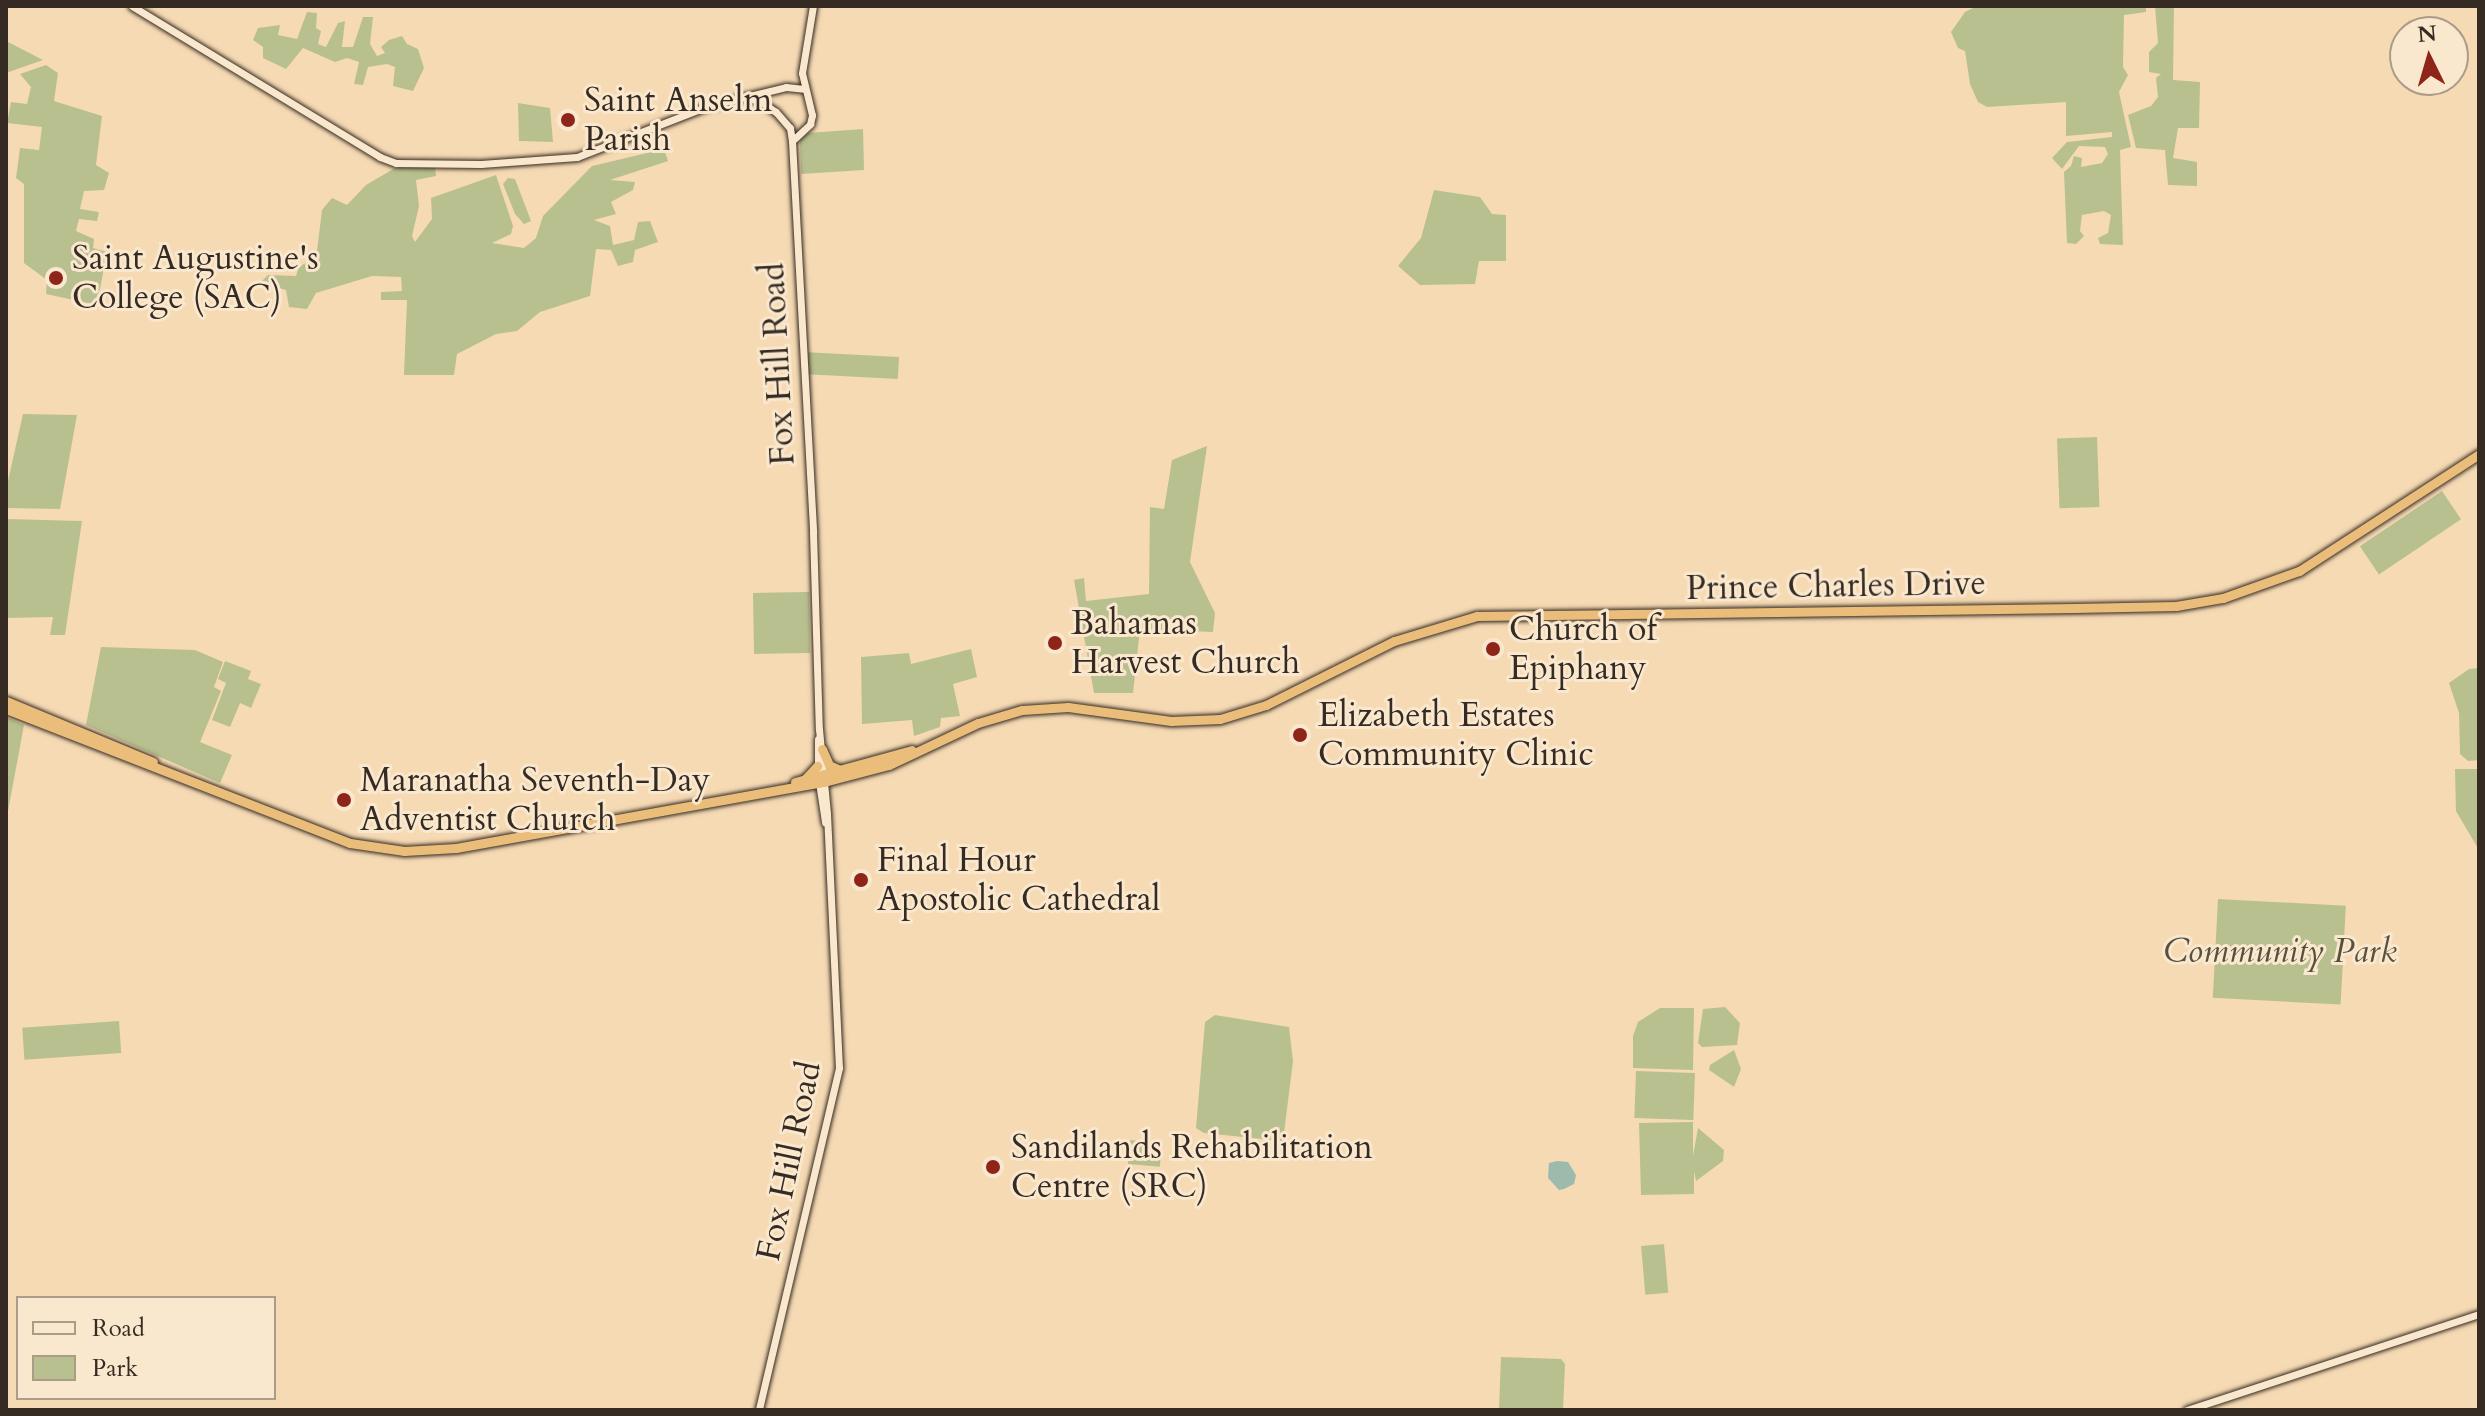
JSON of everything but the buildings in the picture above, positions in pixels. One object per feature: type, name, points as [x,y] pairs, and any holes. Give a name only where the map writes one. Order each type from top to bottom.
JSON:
[{"type":"highway","name":"Prince Charles Drive","points":[[6,709],[350,843],[404,851],[493,843],[741,796],[820,776],[889,765],[997,716],[1036,708],[1068,707],[1171,721],[1220,719],[1266,705],[1394,641],[1477,616],[2176,606],[2223,598],[2299,571],[2479,454]]},
{"type":"highway","name":"Prince Charles Drive","points":[[6,701],[135,753],[181,777]]},
{"type":"highway","name":"Prince Charles Drive","points":[[741,796],[842,771],[942,741]]},
{"type":"highway","points":[[822,749],[829,765],[842,771]]},
{"type":"main road","points":[[132,6],[380,157],[396,163],[495,163],[577,157],[667,120],[743,97],[760,97],[794,87],[804,89]]},
{"type":"main road","points":[[792,141],[803,133],[812,115],[802,73],[813,6]]},
{"type":"main road","points":[[794,87],[802,73]]},
{"type":"main road","points":[[760,97],[790,128],[803,133]]},
{"type":"main road","name":"Fox Hill Road","points":[[759,1410],[839,1068],[826,824],[820,776],[814,544],[790,128]]},
{"type":"main road","name":"Fox Hill Road","points":[[819,729],[822,749],[820,776]]},
{"type":"main road","points":[[2187,1410],[2479,1314]]},
{"type":"green space","points":[[1977,6],[2146,6],[2146,12],[2124,15],[2123,67],[2128,75],[2119,92],[2131,147],[2120,150],[2123,245],[2100,244],[2098,238],[2108,233],[2111,215],[2104,211],[2082,215],[2080,231],[2084,236],[2076,244],[2067,243],[2064,172],[2071,166],[2074,156],[2082,158],[2081,167],[2102,163],[2108,154],[2105,147],[2079,146],[2062,169],[2052,158],[2067,142],[2112,137],[2112,132],[2066,136],[2066,102],[1987,107],[1978,102],[1970,84],[1965,51],[1958,48],[1951,32],[1965,12]]},
{"type":"green space","points":[[2155,6],[2174,6],[2173,80],[2200,82],[2199,128],[2178,128],[2173,158],[2197,162],[2197,186],[2168,185],[2165,150],[2136,148],[2128,115],[2151,106],[2158,97],[2156,78],[2161,74],[2149,72],[2149,52],[2158,43]]},
{"type":"green space","points":[[307,12],[317,13],[316,28],[321,31],[318,44],[326,47],[338,23],[345,21],[342,47],[353,47],[363,17],[373,17],[370,44],[377,56],[385,53],[381,47],[389,40],[402,36],[407,44],[418,49],[424,68],[413,91],[393,86],[395,67],[387,64],[368,67],[363,85],[354,84],[359,62],[347,58],[335,62],[303,48],[286,69],[263,58],[263,47],[253,40],[258,28],[280,25],[278,35],[297,39]]},
{"type":"green space","points":[[6,41],[43,60],[6,73]]},
{"type":"green space","points":[[46,65],[58,73],[54,101],[102,116],[96,165],[109,173],[104,190],[84,191],[80,209],[99,212],[97,221],[79,219],[76,231],[94,239],[93,248],[107,252],[97,305],[46,294],[47,280],[24,263],[24,184],[16,178],[20,148],[39,150],[42,127],[7,123],[11,102],[27,104],[31,87],[20,74]]},
{"type":"green space","points":[[518,103],[550,108],[553,142],[519,141]]},
{"type":"green space","points":[[863,129],[864,170],[801,174],[800,140],[808,133]]},
{"type":"green space","points":[[664,149],[668,161],[610,180],[635,182],[633,190],[611,202],[616,214],[594,220],[610,226],[613,245],[634,240],[638,222],[650,221],[658,242],[635,250],[633,262],[618,266],[611,250],[596,249],[590,296],[540,312],[517,331],[496,334],[457,354],[454,375],[404,375],[407,300],[381,300],[381,292],[402,291],[401,277],[372,276],[316,293],[307,309],[289,307],[286,290],[260,283],[268,275],[296,276],[299,266],[316,259],[322,210],[332,198],[347,205],[366,185],[395,168],[435,167],[436,176],[416,180],[419,206],[412,236],[415,242],[432,219],[431,198],[496,175],[513,226],[511,234],[492,243],[524,248],[536,238],[543,216],[592,166]]},
{"type":"green space","points":[[508,178],[515,179],[531,221],[524,224],[515,214],[503,184]]},
{"type":"green space","points":[[1434,190],[1480,197],[1492,214],[1506,215],[1506,261],[1479,261],[1475,284],[1420,285],[1398,266],[1421,238]]},
{"type":"green space","points":[[808,352],[899,357],[898,379],[807,374]]},
{"type":"green space","points":[[23,414],[77,415],[60,509],[6,508],[6,490]]},
{"type":"green space","points":[[2097,437],[2099,507],[2059,508],[2057,438]]},
{"type":"green space","points":[[1207,446],[1190,562],[1215,613],[1213,632],[1140,629],[1133,693],[1094,693],[1074,580],[1084,578],[1086,601],[1149,594],[1150,507],[1164,509],[1172,460]]},
{"type":"green space","points":[[2442,491],[2461,519],[2379,575],[2360,546]]},
{"type":"green space","points":[[6,519],[82,521],[65,635],[50,635],[53,617],[6,618]]},
{"type":"green space","points":[[809,592],[810,653],[754,654],[753,593]]},
{"type":"green space","points":[[101,647],[195,650],[223,662],[214,687],[221,691],[200,742],[232,755],[220,783],[86,725]]},
{"type":"green space","points":[[971,649],[977,677],[953,684],[960,716],[941,718],[940,727],[914,736],[912,720],[862,724],[861,657],[909,653],[911,664]]},
{"type":"green space","points":[[225,661],[251,671],[248,679],[261,684],[251,708],[240,703],[230,727],[212,720],[226,683],[218,679]]},
{"type":"green space","points":[[2479,668],[2479,760],[2468,761],[2460,754],[2459,713],[2449,683],[2469,669]]},
{"type":"green space","points":[[6,717],[24,725],[6,822]]},
{"type":"green space","points":[[2455,769],[2479,769],[2479,850],[2456,811]]},
{"type":"green space","name":"Community Park","points":[[2218,899],[2346,906],[2341,1005],[2213,998]]},
{"type":"green space","points":[[1725,1007],[1740,1023],[1737,1045],[1702,1047],[1698,1043],[1703,1009]]},
{"type":"green space","points":[[1660,1008],[1694,1008],[1693,1070],[1633,1068],[1633,1036],[1638,1022]]},
{"type":"green space","points":[[1215,1015],[1289,1027],[1293,1061],[1283,1141],[1204,1133],[1196,1128],[1205,1022]]},
{"type":"green space","points":[[119,1021],[121,1053],[24,1060],[22,1028]]},
{"type":"green space","points":[[1734,1050],[1741,1069],[1734,1087],[1709,1070],[1710,1065]]},
{"type":"green space","points":[[1636,1071],[1695,1073],[1693,1120],[1634,1118]]},
{"type":"green space","points":[[1693,1122],[1693,1156],[1698,1128],[1724,1150],[1723,1161],[1696,1181],[1694,1171],[1694,1194],[1641,1195],[1639,1123]]},
{"type":"green space","points":[[1130,1140],[1162,1143],[1160,1167],[1128,1164]]},
{"type":"green space","points":[[1664,1244],[1668,1293],[1645,1295],[1641,1246]]},
{"type":"green space","points":[[1501,1357],[1561,1359],[1565,1364],[1563,1410],[1499,1410]]},
{"type":"shaded area","points":[[1568,1162],[1576,1175],[1574,1184],[1559,1190],[1548,1178],[1549,1163]]},
{"type":"place","name":"Saint Anselm Parish","points":[[568,120]]},
{"type":"place","name":"Saint Augustine's College (SAC)","points":[[56,278]]},
{"type":"place","name":"Bahamas Harvest Church","points":[[1055,643]]},
{"type":"place","name":"Church of Epiphany","points":[[1493,649]]},
{"type":"place","name":"Elizabeth Estates Community Clinic","points":[[1300,735]]},
{"type":"place","name":"Maranatha Seventh-Day Adventist Church","points":[[344,800]]},
{"type":"place","name":"Final Hour Apostolic Cathedral","points":[[861,880]]},
{"type":"place","name":"Sandilands Rehabilitation Centre (SRC)","points":[[993,1167]]}]
